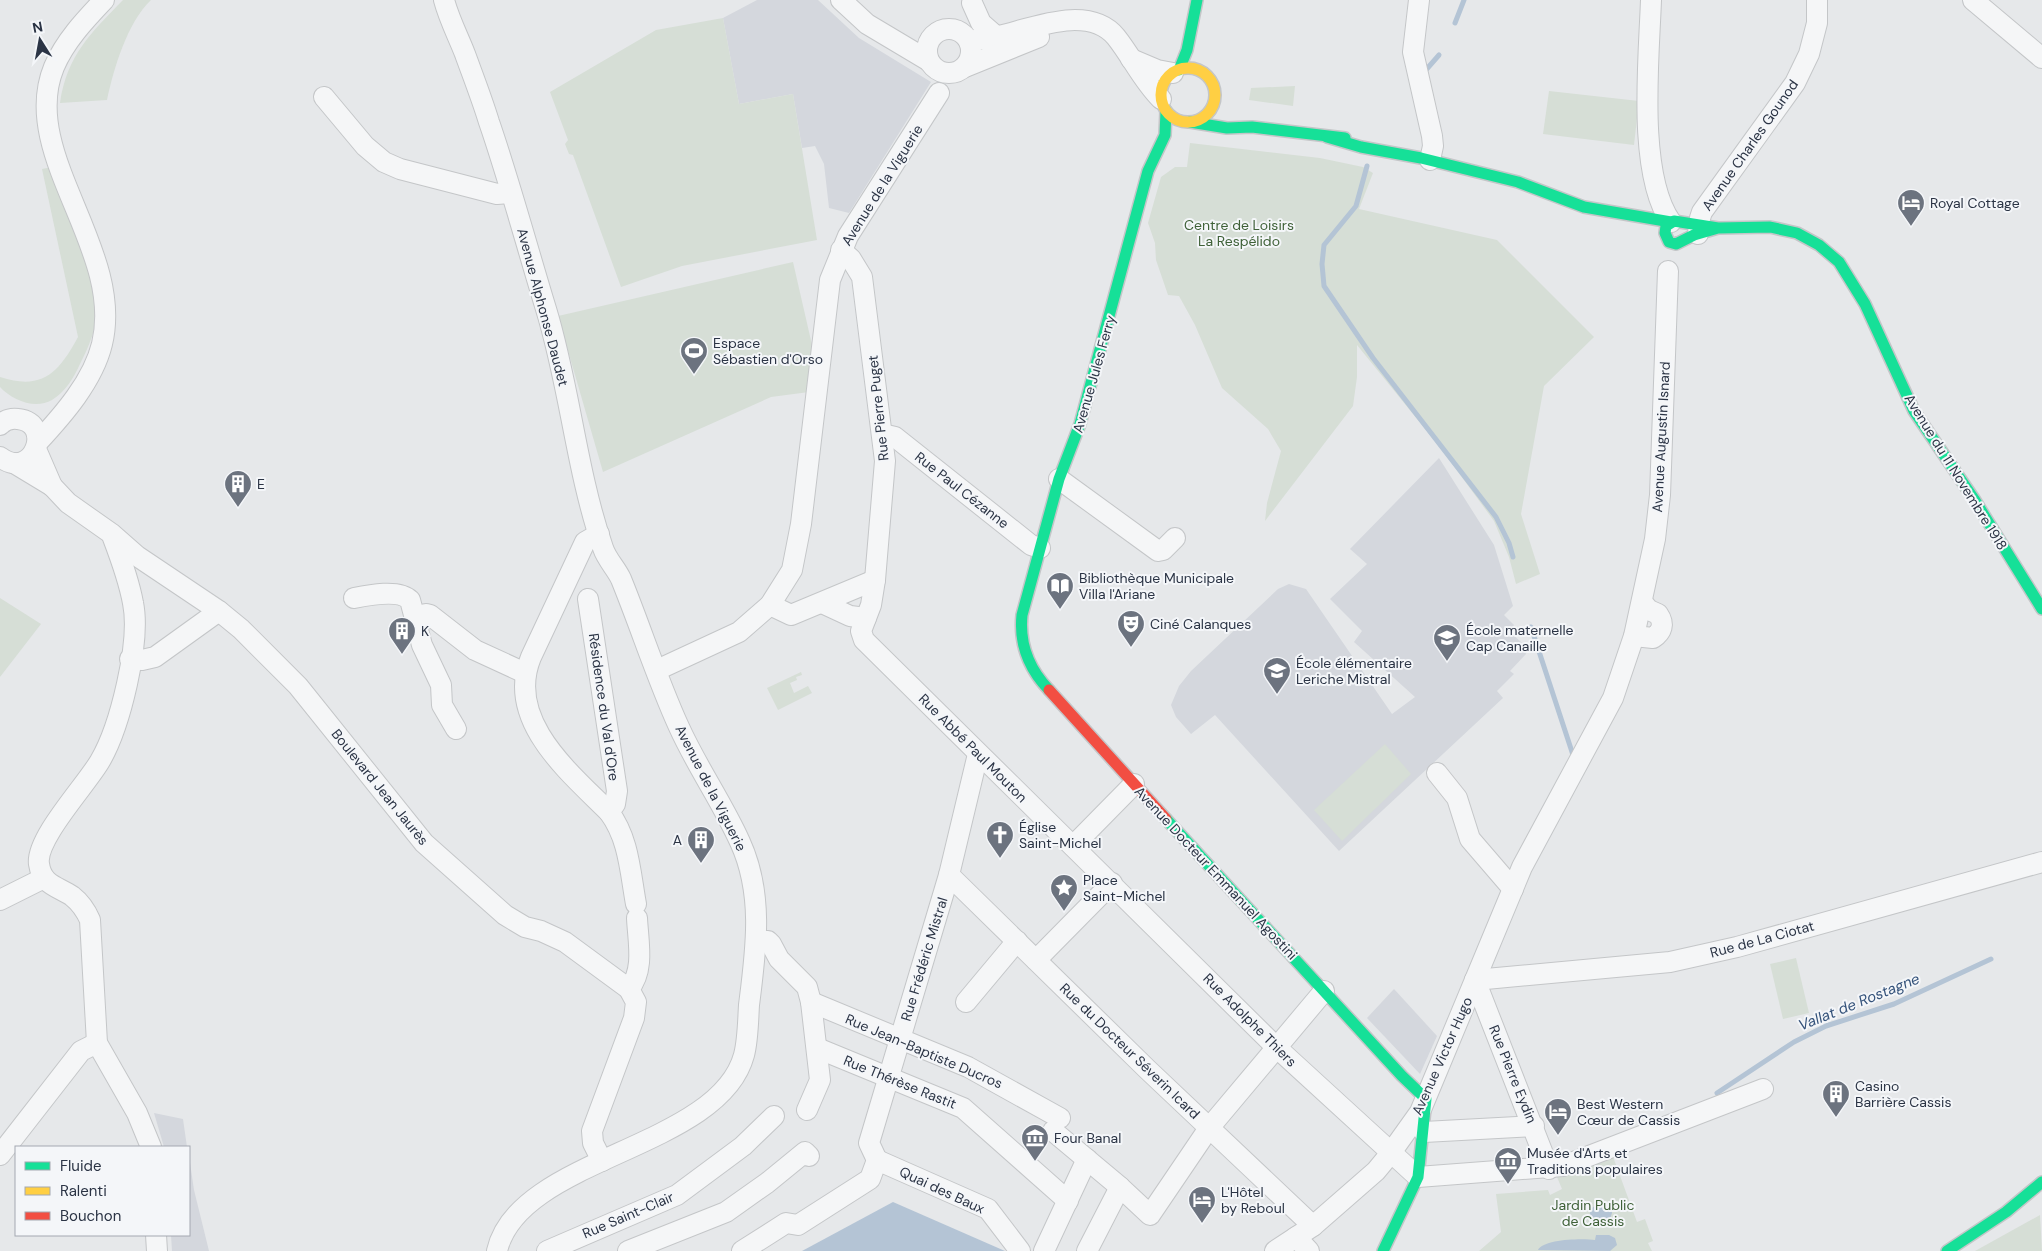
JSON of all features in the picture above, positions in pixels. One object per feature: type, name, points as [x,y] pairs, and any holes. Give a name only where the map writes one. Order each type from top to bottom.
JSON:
[{"type":"street","points":[[5,461],[30,458],[37,445],[70,403],[92,370],[102,346],[105,325],[105,298],[97,261],[54,152],[48,116],[49,88],[54,67],[67,43],[83,21],[104,0]]},
{"type":"street","points":[[841,0],[867,24],[944,73],[962,69],[971,54],[964,36],[973,1]]},
{"type":"street","points":[[1163,105],[1162,86],[1176,71],[1188,50],[1197,0]]},
{"type":"street","points":[[1419,0],[1414,52],[1432,150]]},
{"type":"street","points":[[1651,0],[1647,111],[1650,149],[1663,212],[1684,231]]},
{"type":"street","name":"Avenue Charles Gounod","points":[[1684,231],[1702,212],[1795,84],[1809,54],[1817,23],[1817,0]]},
{"type":"street","points":[[1973,0],[2042,58]]},
{"type":"street","points":[[973,1],[981,23],[998,37]]},
{"type":"street","name":"Avenue Alphonse Daudet","points":[[444,3],[490,122],[547,311],[564,377],[588,497],[599,534],[606,555],[620,576],[657,670]]},
{"type":"street","name":"Avenue de la Viguerie","points":[[497,1251],[506,1228],[533,1201],[602,1161],[694,1116],[718,1096],[735,1077],[744,1055],[756,941],[757,917],[753,886],[742,846],[709,781],[700,770],[678,724],[657,670],[739,632],[770,605],[792,570],[801,524],[830,280],[841,250],[909,137],[939,93],[962,69],[1078,21]]},
{"type":"street","points":[[884,35],[935,34],[947,29],[964,36],[998,37],[1049,22],[1096,22],[1106,28],[1131,58],[1146,84],[1163,105],[1181,121],[1239,129],[1252,127]]},
{"type":"street","points":[[935,34],[926,50],[938,77],[939,93]]},
{"type":"street","points":[[1131,58],[1157,70],[1176,71],[1190,68],[1207,77],[1214,91],[1214,99],[1207,114],[1190,122]]},
{"type":"street","points":[[324,97],[365,146],[384,162],[400,169],[497,194],[511,193]]},
{"type":"street","points":[[1214,99],[1222,114],[1252,127],[1327,137],[1394,141]]},
{"type":"street","name":"Avenue Jules Ferry","points":[[1021,637],[1022,614],[1059,479],[1083,415],[1148,171],[1165,135],[1163,105]]},
{"type":"street","points":[[1327,137],[1361,147],[1432,150],[1518,182],[1584,208],[1598,217],[1628,227]]},
{"type":"street","points":[[1471,158],[1494,168],[1518,182]]},
{"type":"street","name":"Avenue du 11 Novembre 1918","points":[[1584,208],[1684,231],[1770,227],[1797,233],[1819,245],[1839,262],[1864,304],[1914,411],[1974,499],[2042,609]]},
{"type":"street","name":"Avenue Augustin Isnard","points":[[1513,889],[1522,867],[1613,698],[1634,636],[1655,539],[1660,495],[1668,271],[1684,231]]},
{"type":"street","name":"Rue Pierre Puget","points":[[841,250],[851,259],[862,277],[885,461],[875,580],[864,624]]},
{"type":"street","points":[[13,421],[52,412],[70,403]]},
{"type":"street","points":[[0,405],[13,421],[34,428],[37,445],[52,486]]},
{"type":"street","name":"Rue Paul Cézanne","points":[[882,434],[895,437],[1031,545],[1040,548]]},
{"type":"street","points":[[5,461],[52,486]]},
{"type":"street","points":[[1059,479],[1158,550],[1163,550],[1175,538]]},
{"type":"street","name":"Boulevard Jean Jaurès","points":[[52,486],[68,502],[112,534],[137,556],[219,611],[241,629],[298,686],[424,843],[505,915],[525,927],[541,931],[565,942],[629,989]]},
{"type":"street","points":[[112,534],[124,567],[134,605],[134,626],[125,692],[110,740],[100,762],[43,841],[38,860],[48,884],[71,895],[79,903],[90,920],[97,1043],[137,1113],[151,1146]]},
{"type":"street","name":"Résidence du Val d'Ore","points":[[599,534],[585,542],[525,673],[525,699],[544,740],[560,765],[609,812],[619,825],[625,839],[636,911],[639,970],[635,982],[629,989]]},
{"type":"street","points":[[770,605],[791,615],[875,580]]},
{"type":"street","points":[[354,598],[370,595],[406,596],[410,600],[422,645],[441,685],[442,705],[456,729]]},
{"type":"street","name":"Résidence du Val d'Ore","points":[[588,599],[616,791],[615,804],[609,812]]},
{"type":"street","points":[[822,603],[864,624]]},
{"type":"street","points":[[130,659],[142,660],[155,657],[219,611]]},
{"type":"street","points":[[415,616],[430,615],[475,650],[525,673]]},
{"type":"street","name":"Rue Abbé Paul Mouton","points":[[864,624],[864,640],[978,754],[1112,883]]},
{"type":"street","name":"Avenue Docteur Emmanuel Agostini","points":[[1021,637],[1026,656],[1040,682],[1402,1076],[1426,1099]]},
{"type":"street","name":"Rue Frédéric Mistral","points":[[877,1160],[869,1143],[949,875],[978,754]]},
{"type":"street","points":[[1437,772],[1457,798],[1470,839],[1513,889]]},
{"type":"street","points":[[1073,846],[1134,784]]},
{"type":"street","name":"Rue de La Ciotat","points":[[1475,980],[1670,962],[1738,947],[2040,863]]},
{"type":"street","name":"Rue du Docteur Séverin Icard","points":[[949,875],[1209,1128],[1306,1238]]},
{"type":"street","points":[[0,900],[44,878]]},
{"type":"street","points":[[1036,960],[1112,883]]},
{"type":"street","name":"Rue Adolphe Thiers","points":[[1112,883],[1276,1048],[1390,1154],[1418,1177]]},
{"type":"street","name":"Avenue Victor Hugo","points":[[1275,1251],[1306,1238],[1376,1171],[1390,1154],[1426,1099],[1513,889]]},
{"type":"street","points":[[756,941],[771,944],[779,958],[807,987],[811,1002],[820,1080],[807,1110]]},
{"type":"street","points":[[966,1002],[1016,941]]},
{"type":"street","name":"Rue Pierre Eydin","points":[[1475,980],[1550,1169]]},
{"type":"street","points":[[602,1161],[593,1143],[592,1131],[634,1018],[636,1002],[629,989]]},
{"type":"street","points":[[1209,1128],[1324,991]]},
{"type":"street","name":"Rue Jean-Baptiste Ducros","points":[[811,1002],[968,1067],[1057,1124],[1087,1159],[1150,1216],[1209,1128]]},
{"type":"street","points":[[0,1155],[81,1051],[97,1043]]},
{"type":"street","name":"Rue Thérèse Rastit","points":[[817,1048],[963,1108],[1068,1201]]},
{"type":"street","points":[[1418,1177],[1550,1169],[1572,1164],[1764,1089]]},
{"type":"street","points":[[1383,1251],[1418,1177],[1426,1099]]},
{"type":"street","name":"Rue Saint-Clair","points":[[547,1251],[564,1242],[677,1196],[743,1146],[774,1116]]},
{"type":"street","points":[[1424,1132],[1534,1126]]},
{"type":"street","points":[[628,1251],[726,1212],[767,1183],[805,1152],[810,1156]]},
{"type":"street","points":[[1044,1251],[1087,1159]]},
{"type":"street","points":[[742,1251],[786,1223],[798,1225],[870,1179],[877,1160]]},
{"type":"street","name":"Quai des Baux","points":[[877,1160],[988,1209],[1020,1251]]},
{"type":"street","points":[[1947,1251],[2006,1212],[2042,1182]]},
{"type":"street","points":[[1087,1251],[1120,1187]]},
{"type":"street","points":[[156,1236],[157,1251]]},
{"type":"shaded area","points":[[757,0],[818,0],[859,38],[931,82],[849,213],[829,208],[824,164],[815,146],[802,148],[793,94],[739,104],[723,18]]},
{"type":"shaded area","points":[[1439,458],[1494,545],[1513,606],[1504,615],[1514,625],[1509,631],[1522,643],[1526,654],[1510,671],[1514,674],[1497,691],[1503,698],[1339,851],[1215,715],[1191,734],[1176,717],[1171,705],[1179,686],[1191,671],[1278,589],[1289,584],[1306,589],[1392,714],[1415,697],[1354,642],[1362,631],[1330,599],[1367,564],[1350,549]]},
{"type":"shaded area","points":[[1394,989],[1437,1036],[1420,1074],[1367,1018]]},
{"type":"shaded area","points":[[154,1113],[183,1119],[187,1146],[164,1146]]},
{"type":"shaded area","points":[[190,1163],[194,1190],[209,1251],[172,1251],[171,1236],[190,1236]]},
{"type":"green space","points":[[123,0],[151,0],[128,33],[113,74],[107,100],[60,103],[68,71],[82,46]]},
{"type":"green space","points":[[723,18],[739,104],[793,94],[817,240],[682,266],[621,287],[573,155],[569,154],[565,144],[568,140],[550,92],[656,30]]},
{"type":"green space","points":[[1295,86],[1293,106],[1249,100],[1251,88]]},
{"type":"green space","points":[[1549,91],[1639,101],[1634,145],[1543,134]]},
{"type":"green space","name":"Centre de Loisirs La Respélido","points":[[1190,143],[1320,158],[1363,167],[1373,173],[1359,209],[1497,240],[1594,337],[1544,386],[1521,514],[1540,574],[1516,584],[1509,557],[1494,521],[1439,446],[1357,345],[1357,377],[1353,406],[1265,521],[1267,503],[1281,451],[1268,429],[1222,388],[1195,325],[1179,296],[1168,295],[1156,260],[1155,243],[1148,223],[1161,177],[1175,167],[1187,167]]},
{"type":"green space","points":[[52,167],[87,260],[95,298],[96,317],[88,347],[69,384],[52,400],[45,403],[31,404],[5,392],[0,387],[0,377],[28,382],[39,380],[56,369],[78,337],[42,169]]},
{"type":"green space","name":"Espace Sébastien d'Orso","points":[[793,262],[815,358],[809,392],[771,397],[603,472],[558,316]]},
{"type":"green space","points":[[0,598],[41,624],[0,677]]},
{"type":"green space","points":[[801,672],[802,675],[796,677],[797,680],[790,683],[794,693],[808,686],[812,693],[778,710],[767,688]]},
{"type":"green space","points":[[1385,744],[1411,774],[1342,841],[1314,810]]},
{"type":"green space","points":[[1796,958],[1809,1013],[1783,1019],[1770,964]]},
{"type":"green space","name":"Jardin Public de Cassis","points":[[1612,1154],[1637,1222],[1645,1219],[1653,1241],[1648,1243],[1652,1251],[1479,1251],[1501,1232],[1496,1194],[1548,1190],[1550,1195],[1562,1189],[1557,1177]]},
{"type":"green space","points":[[2040,1215],[2042,1251],[1975,1251]]},
{"type":"water","points":[[893,1202],[1005,1251],[802,1251]]},
{"type":"water","points":[[1599,1202],[1606,1206],[1611,1205],[1612,1213],[1609,1222],[1595,1222],[1589,1217],[1591,1209]]},
{"type":"water","points":[[1596,1235],[1609,1235],[1615,1238],[1617,1245],[1610,1251],[1538,1250],[1541,1246],[1555,1241],[1573,1239],[1595,1240]]},
{"type":"waterway","points":[[1455,23],[1464,0]]},
{"type":"waterway","points":[[1425,71],[1439,55]]},
{"type":"waterway","points":[[1367,166],[1356,206],[1324,245],[1322,264],[1324,286],[1373,358],[1496,517],[1509,543],[1513,557]]},
{"type":"waterway","points":[[1531,627],[1573,755]]},
{"type":"waterway","name":"Vallat de Rostagne","points":[[1717,1093],[1794,1042],[1826,1026],[1894,1004],[1991,959]]},
{"type":"traffic: fast","points":[[1179,70],[1187,50],[1197,0]]},
{"type":"traffic: fast","points":[[1049,690],[1036,674],[1027,656],[1022,636],[1022,615],[1059,479],[1080,424],[1148,171],[1165,135],[1166,111]]},
{"type":"traffic: fast","points":[[1190,122],[1227,128],[1252,127],[1345,138]]},
{"type":"traffic: fast","points":[[1327,137],[1361,147],[1421,158],[1518,182],[1584,207],[1671,222]]},
{"type":"traffic: fast","points":[[1718,228],[1694,235],[1676,244],[1669,242],[1665,233],[1666,226],[1674,221],[1718,228],[1770,227],[1797,233],[1819,245],[1839,262],[1865,304],[1914,411],[1974,499],[2042,609]]},
{"type":"traffic: fast","points":[[1166,819],[1402,1076],[1426,1099],[1418,1177],[1383,1251]]},
{"type":"traffic: fast","points":[[1947,1251],[2006,1212],[2042,1182]]},
{"type":"traffic: slow","points":[[1188,68],[1198,70],[1207,76],[1213,85],[1215,95],[1213,105],[1207,114],[1198,120],[1188,122],[1178,120],[1169,114],[1163,105],[1161,95],[1163,85],[1169,76],[1178,70],[1188,68]]},
{"type":"traffic: jam","points":[[1049,690],[1166,819]]},
{"type":"place","name":"Royal Cottage","points":[[1911,227]]},
{"type":"place","name":"Espace Sébastien d'Orso","points":[[694,375]]},
{"type":"place","name":"E","points":[[238,508]]},
{"type":"place","name":"Bibliothèque Municipale Villa l'Ariane","points":[[1060,610]]},
{"type":"place","name":"Ciné Calanques","points":[[1131,648]]},
{"type":"place","name":"K","points":[[402,655]]},
{"type":"place","name":"École maternelle Cap Canaille","points":[[1447,662]]},
{"type":"place","name":"École élémentaire Leriche Mistral","points":[[1277,695]]},
{"type":"place","name":"Église Saint-Michel","points":[[1000,859]]},
{"type":"place","name":"A","points":[[701,864]]},
{"type":"place","name":"Place Saint-Michel","points":[[1064,912]]},
{"type":"place","name":"Casino Barrière Cassis","points":[[1836,1118]]},
{"type":"place","name":"Best Western Cœur de Cassis","points":[[1558,1136]]},
{"type":"place","name":"Four Banal","points":[[1035,1162]]},
{"type":"place","name":"Musée d'Arts et Traditions populaires","points":[[1508,1185]]},
{"type":"place","name":"L'Hôtel by Reboul","points":[[1202,1224]]}]
